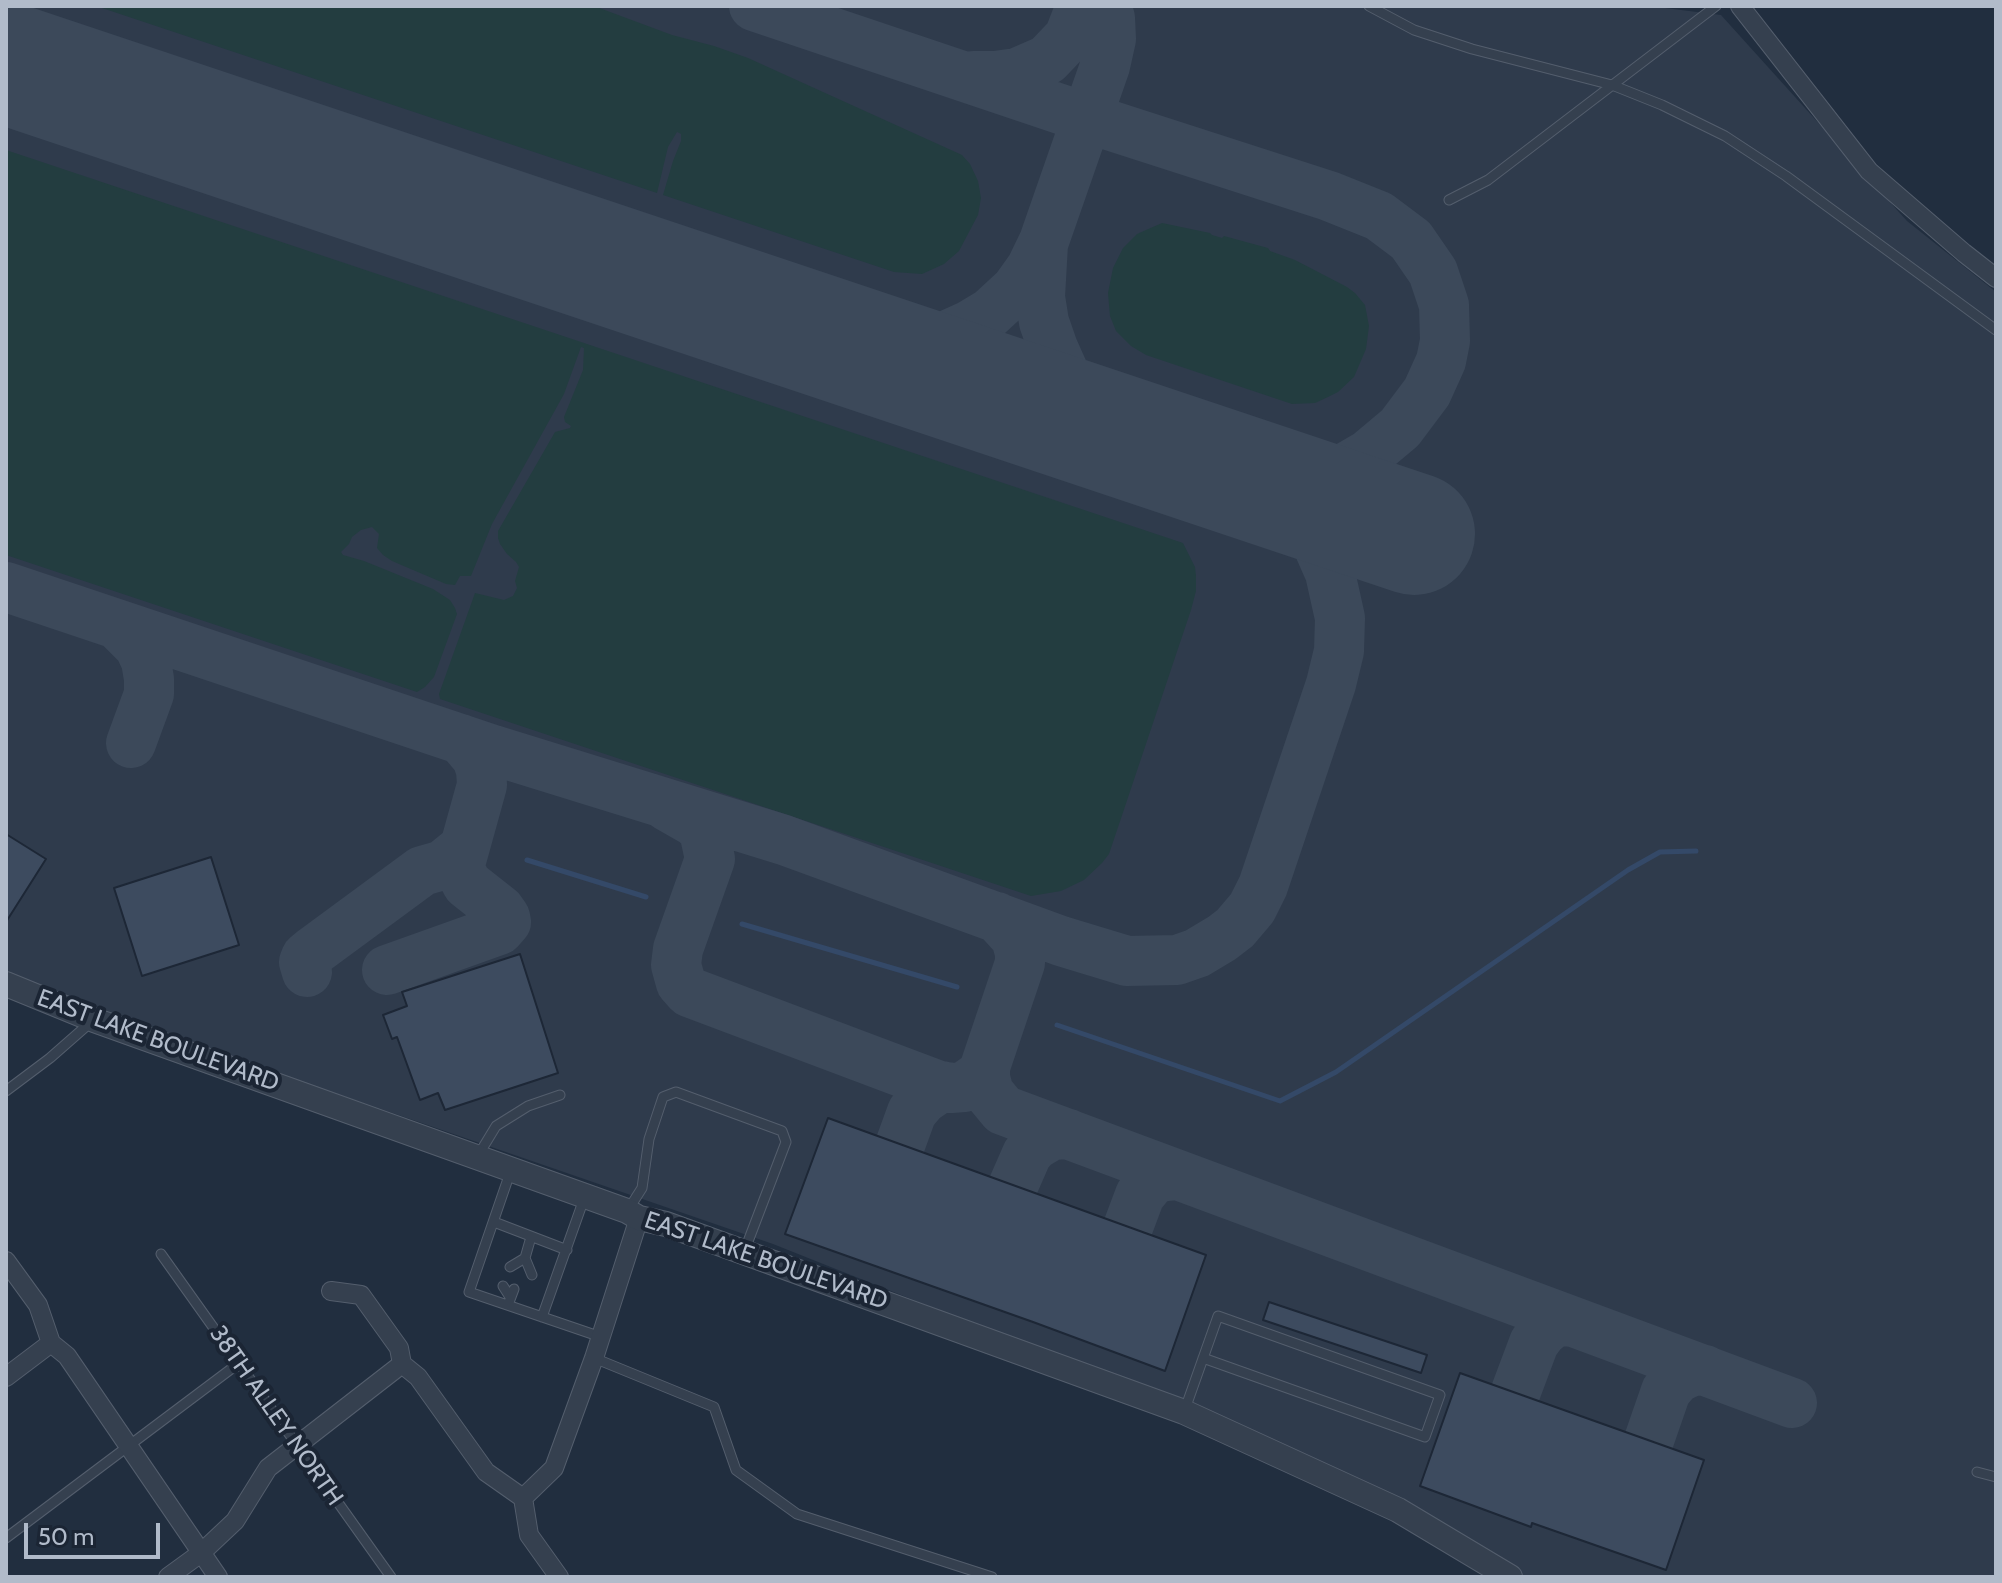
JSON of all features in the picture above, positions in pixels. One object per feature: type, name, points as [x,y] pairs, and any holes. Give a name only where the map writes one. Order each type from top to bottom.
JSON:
[{"type":"street","points":[[1740,6],[1869,171],[1996,278]]},
{"type":"street","name":"EAST LAKE BOULEVARD","points":[[6,984],[94,1020],[1184,1412],[1398,1510],[1504,1576]]},
{"type":"street","points":[[523,1498],[554,1468],[601,1337],[633,1214]]},
{"type":"street","points":[[6,1261],[38,1305],[51,1343],[67,1356],[218,1577]]},
{"type":"street","points":[[331,1291],[361,1295],[399,1348],[402,1364],[418,1377],[486,1472],[523,1498],[529,1535],[559,1577]]},
{"type":"street","points":[[6,1377],[51,1343]]},
{"type":"street","points":[[168,1577],[201,1553],[235,1521],[268,1468],[402,1364]]},
{"type":"lane","points":[[1369,6],[1414,30],[1472,49],[1612,85],[1725,136],[1786,176],[1996,330]]},
{"type":"lane","points":[[1449,200],[1488,180],[1716,6]]},
{"type":"lane","points":[[6,1091],[94,1020]]},
{"type":"lane","points":[[633,1214],[642,1188],[649,1139],[663,1097],[676,1092],[782,1131],[786,1142],[744,1252]]},
{"type":"lane","points":[[477,1157],[496,1126],[528,1106],[560,1095]]},
{"type":"lane","points":[[511,1170],[469,1292],[524,1293]]},
{"type":"lane","points":[[542,1317],[585,1196]]},
{"type":"lane","points":[[494,1222],[567,1250]]},
{"type":"lane","points":[[521,1270],[531,1237]]},
{"type":"lane","name":"38TH ALLEY NORTH","points":[[161,1254],[391,1577]]},
{"type":"lane","points":[[510,1267],[525,1258]]},
{"type":"lane","points":[[525,1258],[532,1275]]},
{"type":"lane","points":[[509,1294],[542,1317],[601,1337]]},
{"type":"lane","points":[[1184,1412],[1203,1358],[1218,1316],[1440,1395],[1425,1437],[1203,1358]]},
{"type":"lane","points":[[594,1358],[714,1407],[736,1470],[797,1514],[992,1577]]},
{"type":"lane","points":[[6,1538],[239,1363]]},
{"type":"lane","points":[[1977,1472],[1996,1477]]},
{"type":"shaded area","points":[[6,6],[1649,6],[1721,15],[1907,221],[1996,292],[1996,1577],[1527,1577],[1172,1403],[773,1244],[73,1003],[6,973]]},
{"type":"green space","points":[[96,6],[594,6],[672,35],[748,58],[962,155],[978,181],[981,198],[978,215],[959,251],[944,264],[922,274],[894,272],[663,195],[681,141],[681,134],[677,132],[668,147],[657,193]]},
{"type":"green space","points":[[6,150],[1183,543],[1195,567],[1196,591],[1109,854],[1084,880],[1061,891],[1031,896],[440,699],[439,694],[475,593],[504,600],[513,596],[517,588],[515,581],[519,567],[500,544],[498,531],[555,432],[571,426],[564,417],[583,370],[584,348],[581,347],[564,394],[492,524],[471,576],[460,576],[455,585],[446,584],[392,561],[377,548],[379,534],[372,527],[352,537],[341,552],[433,589],[450,600],[455,608],[457,614],[434,677],[417,692],[6,555]]},
{"type":"green space","points":[[1162,223],[1268,248],[1355,293],[1365,305],[1369,326],[1366,349],[1354,377],[1338,392],[1315,403],[1292,404],[1146,355],[1131,346],[1116,331],[1110,316],[1108,293],[1113,268],[1123,248],[1137,234]]},
{"type":"building","points":[[6,834],[46,859],[6,922]]},
{"type":"building","points":[[211,857],[239,945],[142,976],[114,888]]},
{"type":"building","points":[[520,954],[558,1073],[445,1110],[438,1093],[420,1100],[397,1037],[392,1039],[383,1015],[407,1006],[402,992]]},
{"type":"building","points":[[828,1118],[1206,1255],[1165,1371],[785,1234]]},
{"type":"building","points":[[1269,1302],[1427,1355],[1421,1373],[1263,1320]]},
{"type":"building","points":[[1460,1373],[1704,1460],[1666,1570],[1532,1523],[1531,1527],[1420,1486]]},
{"type":"waterway","points":[[1057,1025],[1280,1101],[1336,1072],[1628,870],[1660,852],[1696,851]]},
{"type":"waterway","points":[[527,860],[646,897]]},
{"type":"waterway","points":[[742,924],[957,987]]},
{"type":"taxiway","points":[[754,6],[1329,196],[1379,216],[1411,240],[1433,272],[1444,305],[1445,341],[1441,361],[1427,392],[1400,428],[1369,454],[1345,468],[1275,487]]},
{"type":"taxiway","points":[[973,76],[1017,73],[1047,60],[1069,37],[1081,6]]},
{"type":"taxiway","points":[[832,339],[890,345],[939,339],[990,313],[1016,289],[1044,241],[1105,66],[1111,39],[1106,6]]},
{"type":"taxiway","points":[[1043,244],[1040,297],[1044,322],[1090,425]]},
{"type":"taxiway","points":[[6,587],[493,750],[784,840],[1061,941],[1127,961],[1177,960],[1197,953],[1222,938],[1252,908],[1263,886],[1331,684],[1339,651],[1340,618],[1330,573],[1308,523],[1282,489]]},
{"type":"taxiway","points":[[118,625],[139,646],[149,679],[149,694],[131,743]]},
{"type":"taxiway","points":[[387,970],[499,930],[506,922],[500,910],[467,884],[459,868],[482,785],[477,758],[461,739]]},
{"type":"taxiway","points":[[667,806],[695,822],[704,831],[710,859],[678,949],[676,965],[681,983],[689,992],[939,1086],[964,1087],[981,1075],[985,1067]]},
{"type":"taxiway","points":[[307,972],[304,962],[312,952],[422,871],[443,865],[464,848]]},
{"type":"taxiway","points":[[997,917],[1016,938],[1020,953],[1020,963],[985,1067],[989,1093],[1003,1110],[1792,1403]]},
{"type":"taxiway","points":[[900,1145],[912,1112],[923,1099],[942,1086]]},
{"type":"taxiway","points":[[1013,1186],[1027,1154],[1035,1145],[1052,1135],[1069,1134]]},
{"type":"taxiway","points":[[1128,1227],[1140,1195],[1150,1183],[1159,1177],[1178,1175]]},
{"type":"taxiway","points":[[1516,1391],[1534,1343],[1542,1332],[1552,1324],[1574,1322]]},
{"type":"taxiway","points":[[1649,1440],[1666,1391],[1677,1378],[1692,1371],[1705,1370]]},
{"type":"runway","points":[[6,63],[1414,534]]}]
